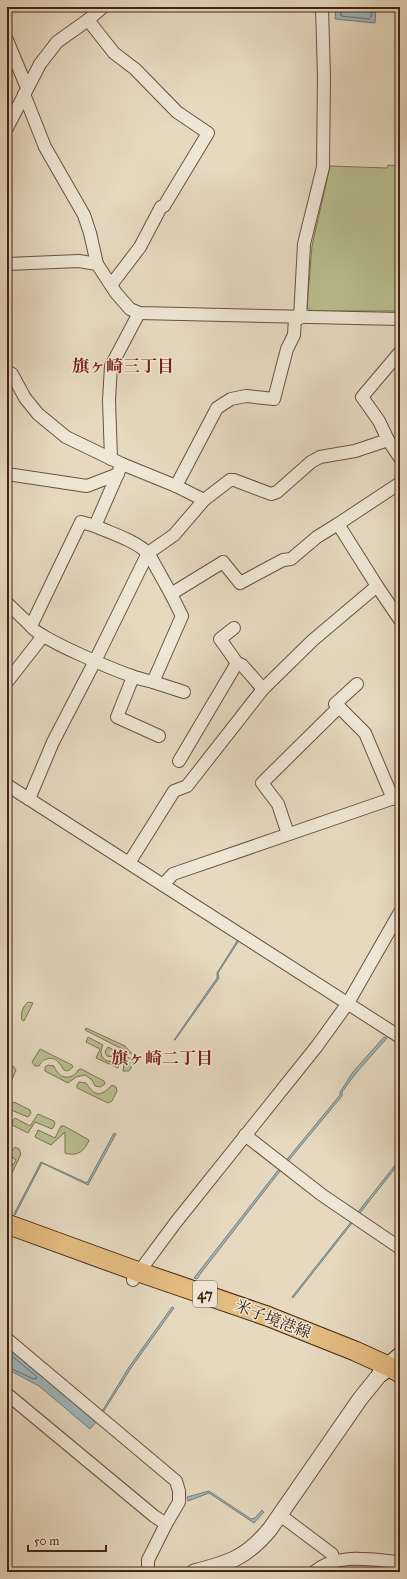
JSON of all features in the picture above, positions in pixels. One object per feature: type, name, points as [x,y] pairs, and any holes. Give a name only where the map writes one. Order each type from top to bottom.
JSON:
[{"type":"main road","name":"米子境港線","points":[[7,1224],[308,1343],[337,1353],[392,1367],[400,1384]]},
{"type":"main road","name":"米子境港線","points":[[7,1236],[136,1276]]},
{"type":"street","points":[[7,128],[40,64],[57,42],[88,20],[103,7]]},
{"type":"street","points":[[176,486],[217,408],[231,399],[246,396],[274,399],[287,349],[294,335],[298,318],[304,244],[322,167],[324,77],[322,7]]},
{"type":"street","points":[[88,20],[114,53],[135,69],[177,112],[208,133],[164,206],[161,207],[140,247],[111,285]]},
{"type":"street","points":[[7,40],[45,147],[84,215],[97,264],[130,309],[139,313],[298,318],[400,319]]},
{"type":"street","points":[[7,264],[79,261],[97,264]]},
{"type":"street","points":[[96,526],[117,466],[109,400],[111,366],[139,313]]},
{"type":"street","points":[[400,352],[362,397],[379,421],[388,440],[400,458]]},
{"type":"street","points":[[7,371],[12,374],[25,398],[43,418],[66,437],[117,466],[176,486],[204,500]]},
{"type":"street","points":[[29,799],[53,742],[96,661],[147,555],[174,535],[204,500],[230,480],[234,480],[271,494],[277,492],[311,462],[320,457],[355,452],[388,440]]},
{"type":"street","points":[[7,474],[87,486],[117,466]]},
{"type":"street","points":[[171,594],[223,562],[240,583],[283,560],[290,559],[317,538],[400,484]]},
{"type":"street","points":[[31,626],[81,522],[96,526],[119,536],[144,549],[147,555],[151,558],[182,616],[153,682]]},
{"type":"street","points":[[338,524],[400,620]]},
{"type":"street","points":[[129,863],[174,791],[187,786],[263,689],[313,640],[377,586]]},
{"type":"street","points":[[7,602],[31,626],[32,629],[43,636],[133,677],[184,692]]},
{"type":"street","points":[[234,628],[220,639],[237,663],[242,665],[263,689]]},
{"type":"street","points":[[8,678],[43,636]]},
{"type":"street","points":[[179,762],[237,663]]},
{"type":"street","points":[[133,677],[117,717],[159,736]]},
{"type":"street","points":[[163,885],[173,874],[396,797],[365,733],[335,704],[357,684]]},
{"type":"street","points":[[288,834],[278,804],[262,783],[339,707]]},
{"type":"street","points":[[7,785],[400,1037]]},
{"type":"street","points":[[136,1276],[176,1222],[317,1046],[348,1003],[400,912]]},
{"type":"street","points":[[245,1136],[322,1195],[400,1248]]},
{"type":"street","points":[[7,1340],[176,1481],[179,1491],[179,1502],[148,1560],[148,1572]]},
{"type":"street","points":[[194,1572],[236,1559],[258,1543],[280,1515],[356,1406],[392,1367]]},
{"type":"street","points":[[7,1394],[154,1516],[166,1524]]},
{"type":"street","points":[[280,1515],[332,1554],[334,1561]]},
{"type":"street","points":[[314,1572],[334,1561],[350,1559],[400,1562]]},
{"type":"green space","points":[[388,165],[400,166],[400,311],[311,311],[307,307],[312,246],[330,166],[387,168]]},
{"type":"green space","points":[[28,1002],[33,1003],[24,1021],[21,1018],[22,1010]]},
{"type":"green space","points":[[86,1028],[125,1046],[132,1054],[85,1030]]},
{"type":"green space","points":[[88,1037],[103,1045],[101,1052],[103,1058],[107,1061],[117,1062],[119,1065],[118,1068],[96,1058],[100,1049],[86,1042]]},
{"type":"green space","points":[[108,1047],[133,1060],[133,1065],[129,1071],[123,1071],[124,1065],[121,1058],[107,1056],[105,1052]]},
{"type":"green space","points":[[40,1049],[72,1065],[73,1067],[68,1071],[64,1070],[56,1060],[50,1058],[42,1061],[39,1066],[35,1066],[32,1062]]},
{"type":"green space","points":[[7,1063],[16,1070],[7,1091],[9,1079]]},
{"type":"green space","points":[[48,1065],[54,1066],[58,1073],[64,1077],[70,1077],[81,1069],[104,1081],[105,1084],[100,1087],[95,1086],[92,1080],[85,1075],[76,1077],[68,1083],[45,1071],[45,1067]]},
{"type":"green space","points":[[79,1082],[86,1083],[92,1091],[98,1094],[105,1092],[112,1085],[116,1087],[117,1091],[112,1101],[108,1103],[77,1088]]},
{"type":"green space","points":[[14,1102],[30,1110],[31,1113],[28,1117],[11,1110],[7,1119],[9,1109]]},
{"type":"green space","points":[[38,1114],[54,1121],[55,1124],[52,1129],[35,1122],[28,1133],[12,1125],[15,1118],[30,1126]]},
{"type":"green space","points":[[61,1126],[64,1126],[89,1140],[83,1150],[77,1154],[65,1153],[65,1132],[51,1145],[35,1137],[38,1130],[55,1138]]},
{"type":"green space","points":[[15,1147],[19,1149],[21,1154],[12,1173],[7,1176],[7,1162],[13,1165],[16,1160],[9,1155]]},
{"type":"water","points":[[336,7],[376,7],[375,23],[335,19]]},
{"type":"water","points":[[237,941],[238,942],[218,973],[219,978],[174,1040],[217,978],[217,973]]},
{"type":"water","points":[[384,1037],[387,1038],[356,1073],[342,1092],[342,1096],[280,1171],[197,1279],[194,1278],[279,1169],[340,1095],[340,1092],[353,1072]]},
{"type":"water","points":[[114,1133],[116,1134],[88,1185],[42,1163],[15,1215],[14,1214],[41,1162],[87,1183]]},
{"type":"water","points":[[400,1159],[400,1162],[360,1213],[358,1212]]},
{"type":"water","points":[[351,1222],[352,1223],[293,1298],[292,1297]]},
{"type":"water","points":[[172,1307],[174,1308],[133,1365],[98,1420],[90,1429],[39,1386],[7,1369],[7,1347],[101,1413],[129,1367]]},
{"type":"water","points":[[209,1491],[251,1519],[255,1518],[262,1510],[264,1512],[254,1523],[209,1493],[188,1501],[187,1497]]},
{"type":"district","name":"旗ヶ崎三丁目","points":[[123,366]]},
{"type":"district","name":"旗ヶ崎二丁目","points":[[162,1058]]}]
